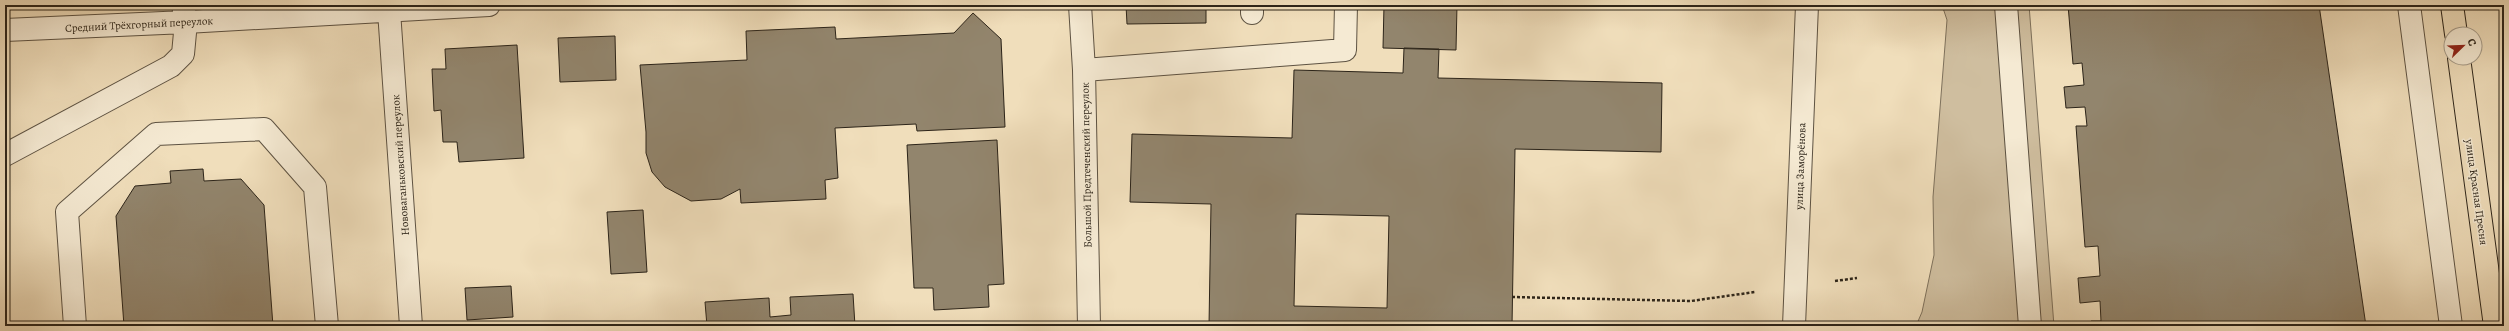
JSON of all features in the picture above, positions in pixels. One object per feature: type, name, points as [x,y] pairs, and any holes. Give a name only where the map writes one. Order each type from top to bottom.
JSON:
[{"type":"main road","points":[[2452,5],[2455,26]]},
{"type":"main road","name":"улица Красная Пресня","points":[[2460,66],[2495,326]]},
{"type":"street","name":"Средний Трёхгорный переулок","points":[[5,30],[184,14],[489,5]]},
{"type":"street","name":"Большой Предтеченский переулок","points":[[1080,5],[1084,70],[1089,326]]},
{"type":"street","points":[[1084,70],[1345,50],[1346,5]]},
{"type":"street","name":"улица Заморёнова","points":[[1794,326],[1807,5]]},
{"type":"street","points":[[2006,5],[2030,326]]},
{"type":"street","points":[[2409,5],[2451,326]]},
{"type":"street","name":"Нововаганьковский переулок","points":[[388,8],[411,326]]},
{"type":"street","points":[[5,155],[171,66],[183,54],[184,14]]},
{"type":"street","points":[[75,326],[67,212],[156,134],[264,129],[316,187],[327,326]]},
{"type":"path","points":[[1835,281],[1858,278]]},
{"type":"path","points":[[1512,297],[1691,301],[1755,292]]},
{"type":"shaded area","points":[[1942,5],[2029,5],[2054,326],[1916,326],[1922,312],[1934,255],[1933,197],[1947,20]]},
{"type":"building","points":[[1126,5],[1206,5],[1206,23],[1127,24]]},
{"type":"building","points":[[1384,5],[1457,5],[1456,50],[1383,48]]},
{"type":"building","points":[[2068,5],[2319,5],[2366,326],[2091,326],[2091,321],[2101,321],[2100,301],[2080,303],[2078,278],[2100,276],[2098,246],[2085,247],[2076,126],[2087,126],[2085,107],[2066,108],[2064,87],[2084,85],[2082,63],[2073,64]]},
{"type":"building","points":[[973,13],[1001,39],[1005,127],[917,131],[916,124],[835,128],[838,178],[825,180],[826,199],[741,203],[740,189],[721,199],[691,201],[665,187],[652,172],[646,153],[646,132],[640,65],[747,60],[746,31],[835,27],[836,39],[954,33]]},
{"type":"building","points":[[615,36],[616,80],[560,82],[558,38]]},
{"type":"building","points":[[517,45],[524,158],[459,162],[457,142],[443,142],[441,110],[434,111],[432,69],[446,69],[445,49]]},
{"type":"building","points":[[1404,48],[1439,49],[1438,78],[1662,83],[1661,152],[1515,149],[1512,326],[1209,326],[1211,204],[1130,202],[1132,134],[1292,138],[1294,70],[1403,73]],"holes":[[[1296,214],[1389,216],[1387,308],[1294,306]]]},
{"type":"building","points":[[997,140],[1004,284],[988,285],[989,307],[934,310],[933,288],[914,288],[907,145]]},
{"type":"building","points":[[203,169],[204,181],[241,179],[264,205],[273,326],[124,326],[116,216],[135,186],[171,183],[170,171]]},
{"type":"building","points":[[643,210],[647,272],[611,274],[607,212]]},
{"type":"building","points":[[511,286],[513,317],[467,320],[465,288]]},
{"type":"building","points":[[853,294],[855,326],[707,326],[705,302],[769,298],[770,317],[791,315],[790,297]]}]
